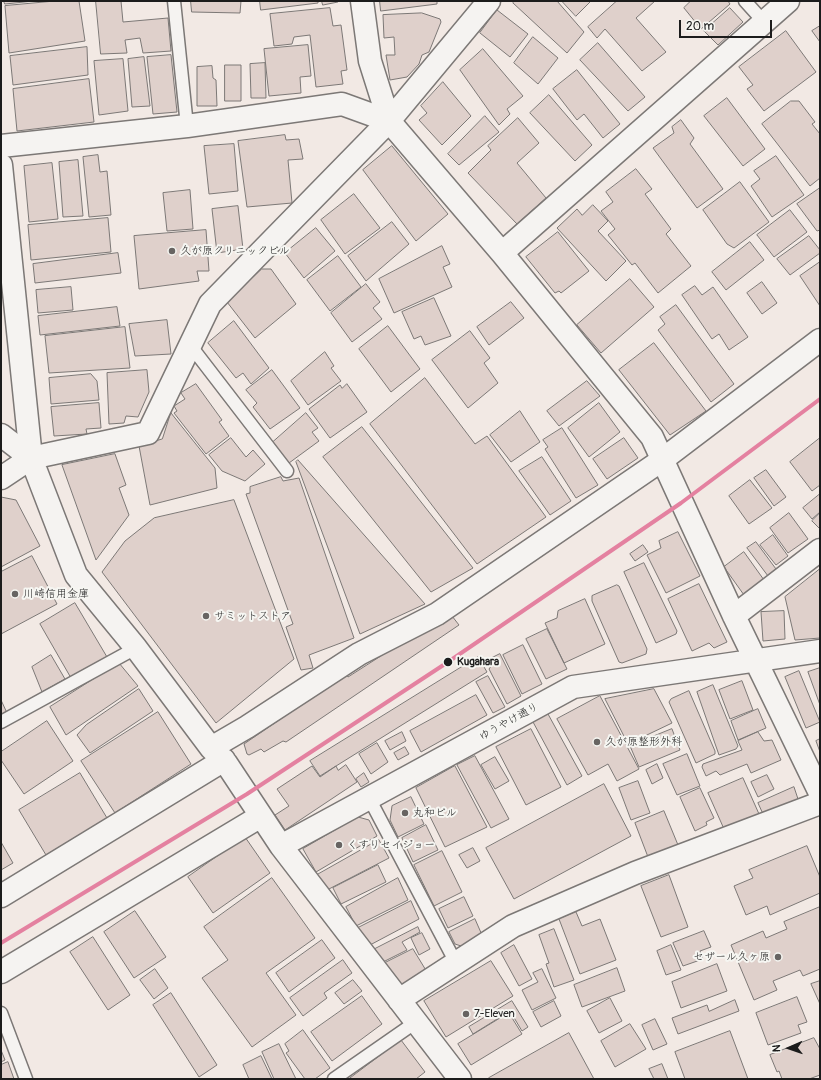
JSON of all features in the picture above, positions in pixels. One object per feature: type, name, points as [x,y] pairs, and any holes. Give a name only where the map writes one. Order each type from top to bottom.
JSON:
[{"type":"street","points":[[362,1],[370,62],[390,121],[502,253],[652,437],[734,616],[820,793]]},
{"type":"street","points":[[1,478],[31,458],[148,434],[210,304],[390,121],[489,1]]},
{"type":"street","points":[[502,253],[788,1]]},
{"type":"street","points":[[1,146],[187,126],[342,104],[390,121]]},
{"type":"street","points":[[1,165],[31,458],[76,575],[136,648],[217,754],[281,846],[460,1079]]},
{"type":"street","points":[[1,896],[217,754],[247,727],[359,654],[437,614],[662,460],[820,340]]},
{"type":"street","points":[[1,435],[31,458]]},
{"type":"street","points":[[734,616],[820,550]]},
{"type":"street","name":"ゆうやけ通り","points":[[281,846],[573,687],[820,651]]},
{"type":"street","points":[[398,1000],[513,926],[635,872],[820,803]]},
{"type":"street","points":[[1,972],[261,816]]},
{"type":"lane","points":[[174,1],[187,126]]},
{"type":"lane","points":[[745,1],[764,22]]},
{"type":"lane","points":[[190,345],[287,471]]},
{"type":"lane","points":[[1,722],[136,648]]},
{"type":"lane","points":[[369,798],[456,963]]},
{"type":"lane","points":[[1,1013],[26,1079]]},
{"type":"lane","points":[[334,1079],[416,1022]]},
{"type":"building","points":[[4,1],[34,1],[5,4]]},
{"type":"building","points":[[55,1],[79,1],[85,41],[9,53],[5,6]]},
{"type":"building","points":[[96,1],[121,1],[123,22],[168,18],[171,51],[143,53],[140,38],[125,40],[127,53],[101,54]]},
{"type":"building","points":[[191,1],[241,1],[240,13],[192,12]]},
{"type":"building","points":[[260,1],[318,1],[318,3],[261,10]]},
{"type":"building","points":[[322,1],[338,1],[338,2],[323,5]]},
{"type":"building","points":[[380,1],[437,1],[437,4],[381,11]]},
{"type":"building","points":[[515,1],[557,1],[584,32],[567,53],[513,3]]},
{"type":"building","points":[[562,1],[591,1],[576,16]]},
{"type":"building","points":[[617,1],[655,1],[636,18],[666,52],[642,71],[605,29],[597,38],[588,27]]},
{"type":"building","points":[[691,1],[728,1],[730,4],[701,29],[684,8]]},
{"type":"building","points":[[330,8],[333,26],[341,25],[347,70],[341,71],[343,84],[316,87],[310,35],[294,37],[292,44],[274,46],[270,14]]},
{"type":"building","points":[[730,8],[743,22],[718,45],[704,31]]},
{"type":"building","points":[[497,10],[528,34],[510,57],[480,33]]},
{"type":"building","points":[[422,13],[440,19],[441,22],[429,52],[422,55],[419,64],[407,77],[390,80],[386,55],[395,55],[394,37],[384,38],[383,15]]},
{"type":"building","points":[[820,26],[820,42],[812,31]]},
{"type":"building","points":[[786,31],[816,72],[764,111],[747,89],[753,85],[739,67]]},
{"type":"building","points":[[533,37],[558,58],[538,84],[514,63]]},
{"type":"building","points":[[598,43],[645,97],[628,111],[580,60]]},
{"type":"building","points":[[308,45],[311,76],[300,77],[301,93],[269,96],[264,49]]},
{"type":"building","points":[[87,47],[88,75],[13,85],[10,56]]},
{"type":"building","points":[[483,49],[523,96],[507,109],[510,114],[499,125],[460,70]]},
{"type":"building","points":[[171,55],[177,112],[153,114],[147,57]]},
{"type":"building","points":[[144,57],[150,106],[132,107],[128,59]]},
{"type":"building","points":[[123,59],[128,111],[99,115],[94,61]]},
{"type":"building","points":[[265,63],[266,98],[251,98],[250,64]]},
{"type":"building","points":[[225,65],[241,65],[241,101],[225,101]]},
{"type":"building","points":[[212,66],[213,78],[216,80],[217,106],[197,106],[197,67]]},
{"type":"building","points":[[577,70],[620,124],[603,138],[584,114],[577,120],[553,89]]},
{"type":"building","points":[[89,79],[94,122],[17,131],[13,89]]},
{"type":"building","points":[[443,82],[471,116],[442,145],[419,120],[427,113],[421,106]]},
{"type":"building","points":[[549,95],[592,145],[575,161],[530,113]]},
{"type":"building","points":[[727,98],[765,149],[743,166],[704,116]]},
{"type":"building","points":[[791,101],[799,101],[815,122],[812,124],[820,134],[820,178],[810,186],[762,124]]},
{"type":"building","points":[[485,116],[499,132],[459,165],[448,154]]},
{"type":"building","points":[[518,118],[539,143],[517,163],[546,198],[517,224],[468,173],[491,150],[488,146]]},
{"type":"building","points":[[681,120],[694,138],[690,144],[723,189],[697,208],[653,148],[674,133],[672,127]]},
{"type":"building","points":[[285,135],[286,140],[299,139],[303,159],[288,160],[292,203],[247,207],[238,141]]},
{"type":"building","points":[[234,144],[238,191],[209,194],[204,146]]},
{"type":"building","points":[[392,146],[448,214],[416,241],[363,170]]},
{"type":"building","points":[[98,155],[100,172],[107,171],[111,215],[89,217],[83,157]]},
{"type":"building","points":[[776,156],[804,195],[772,217],[751,186],[760,179],[754,171]]},
{"type":"building","points":[[78,160],[83,216],[63,217],[59,162]]},
{"type":"building","points":[[52,163],[58,219],[29,222],[24,166]]},
{"type":"building","points":[[636,169],[652,189],[645,194],[671,229],[666,234],[691,266],[658,293],[635,263],[632,265],[608,235],[615,229],[601,211],[613,202],[606,192]]},
{"type":"building","points":[[740,182],[769,222],[734,248],[727,244],[703,210]]},
{"type":"building","points":[[820,188],[820,230],[817,231],[797,204]]},
{"type":"building","points":[[190,190],[193,229],[167,231],[163,193]]},
{"type":"building","points":[[354,194],[380,228],[345,254],[321,220]]},
{"type":"building","points":[[593,205],[608,221],[598,231],[626,261],[606,281],[557,228],[577,209],[582,215]]},
{"type":"building","points":[[238,206],[243,249],[217,253],[212,209]]},
{"type":"building","points":[[790,210],[807,232],[774,257],[757,235]]},
{"type":"building","points":[[108,218],[111,252],[31,260],[28,225]]},
{"type":"building","points":[[392,222],[409,244],[366,281],[348,256]]},
{"type":"building","points":[[316,228],[335,251],[304,278],[285,253]]},
{"type":"building","name":"久が原クリニックビル","points":[[206,230],[209,271],[197,271],[199,281],[139,289],[134,236]]},
{"type":"building","points":[[558,232],[589,271],[561,293],[559,291],[555,293],[526,257]]},
{"type":"building","points":[[809,236],[820,250],[820,253],[790,275],[777,259]]},
{"type":"building","points":[[750,242],[764,260],[726,290],[712,272]]},
{"type":"building","points":[[442,246],[450,264],[443,267],[452,287],[394,313],[379,279]]},
{"type":"building","points":[[118,253],[121,273],[35,283],[33,264]]},
{"type":"building","points":[[338,256],[361,287],[330,311],[307,280]]},
{"type":"building","points":[[820,262],[820,306],[800,276]]},
{"type":"building","points":[[262,269],[271,269],[296,304],[255,338],[227,302]]},
{"type":"building","points":[[630,279],[654,307],[601,353],[577,325]]},
{"type":"building","points":[[762,282],[777,303],[762,314],[747,293]]},
{"type":"building","points":[[366,284],[380,302],[373,308],[382,319],[352,342],[331,313]]},
{"type":"building","points":[[695,286],[702,295],[713,287],[748,337],[729,350],[719,334],[712,339],[682,295]]},
{"type":"building","points":[[71,287],[73,310],[38,313],[36,290]]},
{"type":"building","points":[[434,298],[451,336],[425,345],[421,336],[414,339],[402,312]]},
{"type":"building","points":[[511,302],[524,318],[489,345],[477,327]]},
{"type":"building","points":[[676,305],[734,384],[711,402],[658,330],[665,324],[660,317]]},
{"type":"building","points":[[117,307],[120,326],[40,335],[38,316]]},
{"type":"building","points":[[167,320],[171,354],[135,356],[129,324]]},
{"type":"building","points":[[234,321],[269,368],[251,384],[243,373],[236,378],[208,343]]},
{"type":"building","points":[[388,326],[420,369],[391,392],[359,349]]},
{"type":"building","points":[[125,327],[130,368],[49,373],[45,336]]},
{"type":"building","points":[[470,331],[490,358],[484,363],[498,383],[468,408],[432,360]]},
{"type":"building","points":[[654,343],[706,411],[670,435],[619,370]]},
{"type":"building","points":[[325,352],[334,366],[331,368],[341,381],[308,405],[291,381]]},
{"type":"building","points":[[147,370],[149,392],[138,417],[126,416],[124,423],[109,424],[107,373]]},
{"type":"building","points":[[272,370],[300,408],[270,429],[253,407],[257,403],[246,390]]},
{"type":"building","points":[[91,374],[97,381],[99,400],[51,404],[49,378]]},
{"type":"building","points":[[425,378],[475,444],[487,436],[546,517],[477,564],[370,424]]},
{"type":"building","points":[[587,381],[600,396],[559,426],[547,411]]},
{"type":"building","points":[[196,384],[222,420],[219,422],[229,436],[206,454],[174,413],[177,411],[174,406],[185,399],[181,393]]},
{"type":"building","points":[[347,384],[367,412],[330,438],[309,409],[340,385],[342,388]]},
{"type":"building","points":[[99,403],[101,428],[86,429],[87,434],[54,436],[51,407]]},
{"type":"building","points":[[599,403],[620,432],[589,457],[568,428]]},
{"type":"building","points":[[520,411],[540,442],[511,462],[490,435]]},
{"type":"building","points":[[171,413],[215,468],[217,488],[150,505],[139,446],[162,439]]},
{"type":"building","points":[[306,413],[318,428],[312,432],[319,441],[289,463],[272,443]]},
{"type":"building","points":[[362,427],[473,568],[431,592],[323,457]]},
{"type":"building","points":[[562,428],[598,485],[576,498],[545,449],[548,447],[543,440]]},
{"type":"building","points":[[231,438],[246,457],[253,450],[265,464],[245,481],[222,471],[209,455]]},
{"type":"building","points":[[624,438],[638,458],[607,479],[593,459]]},
{"type":"building","points":[[820,438],[820,485],[812,491],[790,462]]},
{"type":"building","points":[[115,454],[126,485],[119,488],[129,515],[96,560],[62,465]]},
{"type":"building","points":[[542,457],[571,501],[550,515],[519,471]]},
{"type":"building","points":[[298,460],[425,604],[360,634],[296,462]]},
{"type":"building","points":[[766,470],[786,497],[774,506],[754,478]]},
{"type":"building","points":[[281,477],[283,481],[299,478],[354,638],[309,655],[313,668],[301,670],[286,627],[293,624],[246,494],[250,493],[250,487]]},
{"type":"building","points":[[750,480],[772,508],[749,524],[729,496]]},
{"type":"building","points":[[820,494],[820,512],[812,519],[803,508]]},
{"type":"building","points":[[1,497],[16,500],[40,546],[1,567]]},
{"type":"building","name":"サミットストア","points":[[234,500],[294,659],[216,723],[102,572],[125,541],[154,518]]},
{"type":"building","points":[[789,513],[808,539],[788,553],[770,528]]},
{"type":"building","points":[[820,513],[820,529],[812,521]]},
{"type":"building","points":[[678,532],[700,576],[666,593],[647,555],[661,548],[659,541]]},
{"type":"building","points":[[773,535],[788,556],[776,565],[760,545]]},
{"type":"building","points":[[756,542],[776,569],[768,576],[747,548]]},
{"type":"building","points":[[643,545],[648,552],[635,561],[630,554]]},
{"type":"building","points":[[744,552],[764,580],[744,595],[724,567]]},
{"type":"building","points":[[32,556],[57,604],[1,634],[1,572]]},
{"type":"building","points":[[644,563],[677,631],[676,634],[656,643],[624,572]]},
{"type":"building","points":[[820,569],[820,638],[795,640],[785,597]]},
{"type":"building","points":[[699,584],[727,642],[714,648],[709,643],[692,651],[668,599]]},
{"type":"building","points":[[617,585],[619,586],[647,649],[646,654],[622,663],[619,662],[592,601],[592,596]]},
{"type":"building","points":[[585,599],[605,644],[564,663],[545,623],[557,618],[558,611]]},
{"type":"building","points":[[75,603],[107,657],[71,678],[40,624]]},
{"type":"building","points":[[784,611],[785,639],[763,641],[761,612]]},
{"type":"building","points":[[452,616],[459,625],[286,742],[283,741],[264,752],[261,749],[249,755],[247,754],[244,744],[346,674],[348,677],[398,645]]},
{"type":"building","points":[[547,629],[567,669],[546,679],[526,639]]},
{"type":"building","points":[[523,645],[542,684],[522,694],[503,655]]},
{"type":"building","points":[[500,654],[521,696],[507,704],[489,669],[492,665],[490,659]]},
{"type":"building","points":[[51,655],[65,679],[42,692],[32,667]]},
{"type":"building","points":[[478,657],[487,672],[320,776],[310,761]]},
{"type":"building","points":[[119,663],[138,686],[66,735],[50,707]]},
{"type":"building","points":[[820,668],[820,705],[808,672]]},
{"type":"building","points":[[799,671],[820,722],[806,728],[785,677]]},
{"type":"building","points":[[488,676],[505,707],[493,713],[476,682]]},
{"type":"building","points":[[742,681],[753,710],[730,719],[719,690]]},
{"type":"building","points":[[713,685],[738,746],[736,749],[719,755],[697,692]]},
{"type":"building","points":[[139,689],[153,711],[90,753],[77,735],[86,725]]},
{"type":"building","points":[[654,689],[672,723],[628,744],[605,699]]},
{"type":"building","points":[[689,691],[715,751],[715,754],[696,763],[669,702],[671,699]]},
{"type":"building","points":[[476,695],[487,715],[421,752],[410,731]]},
{"type":"building","name":"久が原整形外科","points":[[600,696],[639,769],[617,781],[608,764],[588,775],[557,719]]},
{"type":"building","points":[[1,700],[7,713],[1,716]]},
{"type":"building","points":[[758,709],[766,728],[738,740],[731,721]]},
{"type":"building","points":[[158,712],[191,764],[115,813],[81,761]]},
{"type":"building","points":[[548,714],[582,776],[567,785],[533,722]]},
{"type":"building","points":[[47,721],[73,761],[24,794],[1,760],[1,752]]},
{"type":"building","points":[[531,729],[561,787],[526,805],[496,747]]},
{"type":"building","points":[[672,729],[680,750],[639,767],[630,746]]},
{"type":"building","points":[[402,732],[406,741],[390,750],[385,741]]},
{"type":"building","points":[[758,732],[764,741],[772,740],[781,760],[751,773],[747,764],[720,775],[716,771],[706,776],[702,767],[703,764],[742,750],[738,741]]},
{"type":"building","points":[[820,739],[820,752],[816,741]]},
{"type":"building","points":[[377,743],[388,762],[371,774],[359,754]]},
{"type":"building","points":[[405,747],[409,754],[398,760],[394,753]]},
{"type":"building","points":[[687,754],[700,786],[677,795],[663,764]]},
{"type":"building","points":[[475,756],[509,819],[491,828],[457,765]]},
{"type":"building","points":[[495,757],[509,781],[495,789],[481,765]]},
{"type":"building","points":[[657,764],[663,778],[652,784],[646,770]]},
{"type":"building","points":[[346,765],[357,782],[285,830],[275,815],[289,806],[277,789],[312,766],[320,777],[336,766],[338,770]]},
{"type":"building","points":[[455,766],[487,827],[445,847],[416,788]]},
{"type":"building","points":[[80,773],[107,818],[46,855],[19,810]]},
{"type":"building","points":[[364,773],[369,782],[361,787],[356,779]]},
{"type":"building","points":[[767,775],[774,789],[758,797],[751,782]]},
{"type":"building","points":[[743,778],[759,814],[724,829],[708,793]]},
{"type":"building","points":[[638,781],[650,813],[631,820],[619,788]]},
{"type":"building","points":[[604,784],[631,836],[514,899],[486,848]]},
{"type":"building","points":[[794,787],[798,799],[763,814],[758,803]]},
{"type":"building","points":[[700,788],[714,818],[706,822],[707,825],[695,831],[680,797]]},
{"type":"building","name":"丸和ビル","points":[[411,797],[424,824],[398,837],[390,820],[392,806]]},
{"type":"building","points":[[664,811],[678,845],[648,857],[635,823]]},
{"type":"building","points":[[358,817],[369,820],[377,836],[316,872],[303,849]]},
{"type":"building","points":[[426,825],[438,850],[413,862],[402,838]]},
{"type":"building","points":[[245,837],[270,873],[213,913],[188,877]]},
{"type":"building","points":[[379,840],[389,858],[327,890],[317,875]]},
{"type":"building","points":[[1,842],[13,863],[1,870]]},
{"type":"building","points":[[807,846],[820,877],[820,893],[770,915],[767,906],[746,915],[734,886],[753,878],[749,870]]},
{"type":"building","points":[[473,848],[480,861],[467,868],[459,855]]},
{"type":"building","points":[[442,851],[462,892],[434,906],[414,865]]},
{"type":"building","points":[[378,865],[386,882],[341,904],[333,888]]},
{"type":"building","points":[[669,875],[688,927],[661,937],[641,886]]},
{"type":"building","points":[[272,878],[315,938],[266,973],[296,1015],[252,1047],[202,978],[228,960],[204,927]]},
{"type":"building","points":[[398,878],[408,900],[356,926],[346,907]]},
{"type":"building","points":[[464,897],[473,916],[448,928],[439,909]]},
{"type":"building","points":[[411,901],[419,919],[370,945],[358,928]]},
{"type":"building","name":"セザール久ヶ原","points":[[820,907],[820,969],[803,976],[800,970],[773,981],[777,990],[754,1000],[731,945],[763,931],[766,938],[787,929],[784,922]]},
{"type":"building","points":[[135,911],[166,957],[134,978],[104,932]]},
{"type":"building","points":[[576,912],[582,926],[600,919],[616,960],[580,974],[559,919]]},
{"type":"building","points":[[475,919],[482,935],[461,946],[455,944],[449,932]]},
{"type":"building","points":[[418,927],[420,932],[402,942],[407,950],[383,962],[375,949]]},
{"type":"building","points":[[554,929],[574,980],[554,987],[546,964],[549,963],[539,935]]},
{"type":"building","points":[[704,931],[711,947],[700,951],[703,959],[683,966],[673,943]]},
{"type":"building","points":[[422,933],[430,949],[419,955],[411,938]]},
{"type":"building","points":[[93,937],[130,995],[108,1010],[70,952]]},
{"type":"building","points":[[322,940],[335,958],[289,992],[276,973]]},
{"type":"building","points":[[514,945],[532,979],[519,986],[501,953]]},
{"type":"building","points":[[671,945],[681,970],[666,975],[657,951]]},
{"type":"building","points":[[413,949],[427,972],[410,985],[398,983],[383,964]]},
{"type":"building","points":[[343,960],[352,973],[324,993],[327,998],[303,1016],[290,998]]},
{"type":"building","points":[[491,961],[513,996],[446,1037],[424,1001]]},
{"type":"building","points":[[717,964],[727,991],[681,1008],[672,982]]},
{"type":"building","points":[[617,968],[625,991],[582,1007],[574,985]]},
{"type":"building","points":[[155,969],[168,988],[154,999],[140,980]]},
{"type":"building","points":[[542,969],[556,998],[532,1010],[522,990],[538,982],[533,973]]},
{"type":"building","points":[[353,980],[362,991],[344,1004],[335,993]]},
{"type":"building","points":[[820,981],[820,1004],[811,984]]},
{"type":"building","points":[[171,993],[217,1065],[199,1077],[153,1005]]},
{"type":"building","points":[[362,996],[382,1024],[332,1061],[311,1032]]},
{"type":"building","points":[[797,997],[807,1022],[798,1025],[801,1033],[768,1045],[756,1013]]},
{"type":"building","points":[[610,998],[622,1021],[599,1033],[587,1011]]},
{"type":"building","points":[[735,1000],[739,1011],[678,1034],[672,1018],[707,1005],[709,1011]]},
{"type":"building","points":[[512,1001],[528,1027],[522,1031],[510,1011],[473,1034],[469,1027]]},
{"type":"building","points":[[554,1001],[561,1016],[541,1027],[533,1012]]},
{"type":"building","points":[[509,1013],[522,1034],[471,1065],[458,1044]]},
{"type":"building","points":[[655,1019],[667,1044],[653,1050],[642,1025]]},
{"type":"building","points":[[630,1024],[646,1049],[615,1067],[601,1041]]},
{"type":"building","points":[[303,1030],[330,1068],[315,1079],[305,1079],[286,1053],[289,1051],[285,1044]]},
{"type":"building","points":[[730,1031],[748,1079],[685,1079],[675,1052]]},
{"type":"building","points":[[569,1033],[594,1079],[489,1078]]},
{"type":"building","points":[[814,1038],[820,1049],[820,1075],[809,1079],[782,1079],[779,1071],[777,1072],[770,1055]]},
{"type":"building","points":[[401,1040],[425,1072],[416,1079],[349,1079]]},
{"type":"building","points":[[279,1044],[296,1079],[274,1079],[262,1052]]},
{"type":"building","points":[[1,1050],[5,1060],[1,1062]]},
{"type":"building","points":[[261,1056],[272,1079],[249,1079],[243,1065]]},
{"type":"building","points":[[8,1062],[14,1079],[1,1079],[1,1065]]},
{"type":"building","points":[[662,1064],[668,1079],[654,1079],[649,1069]]},
{"type":"transit line","points":[[1,943],[247,794],[448,662],[681,503],[820,399]]},
{"type":"place","name":"久が原クリニックビル","points":[[172,251]]},
{"type":"place","name":"川崎信用金庫","points":[[15,594]]},
{"type":"place","name":"サミットストア","points":[[206,616]]},
{"type":"place","name":"Kugahara","points":[[448,662]]},
{"type":"place","name":"久が原整形外科","points":[[597,742]]},
{"type":"place","name":"丸和ビル","points":[[405,813]]},
{"type":"place","name":"くすりセイジョー","points":[[339,845]]},
{"type":"place","name":"セザール久ヶ原","points":[[778,957]]},
{"type":"place","name":"7-Eleven","points":[[466,1014]]}]
